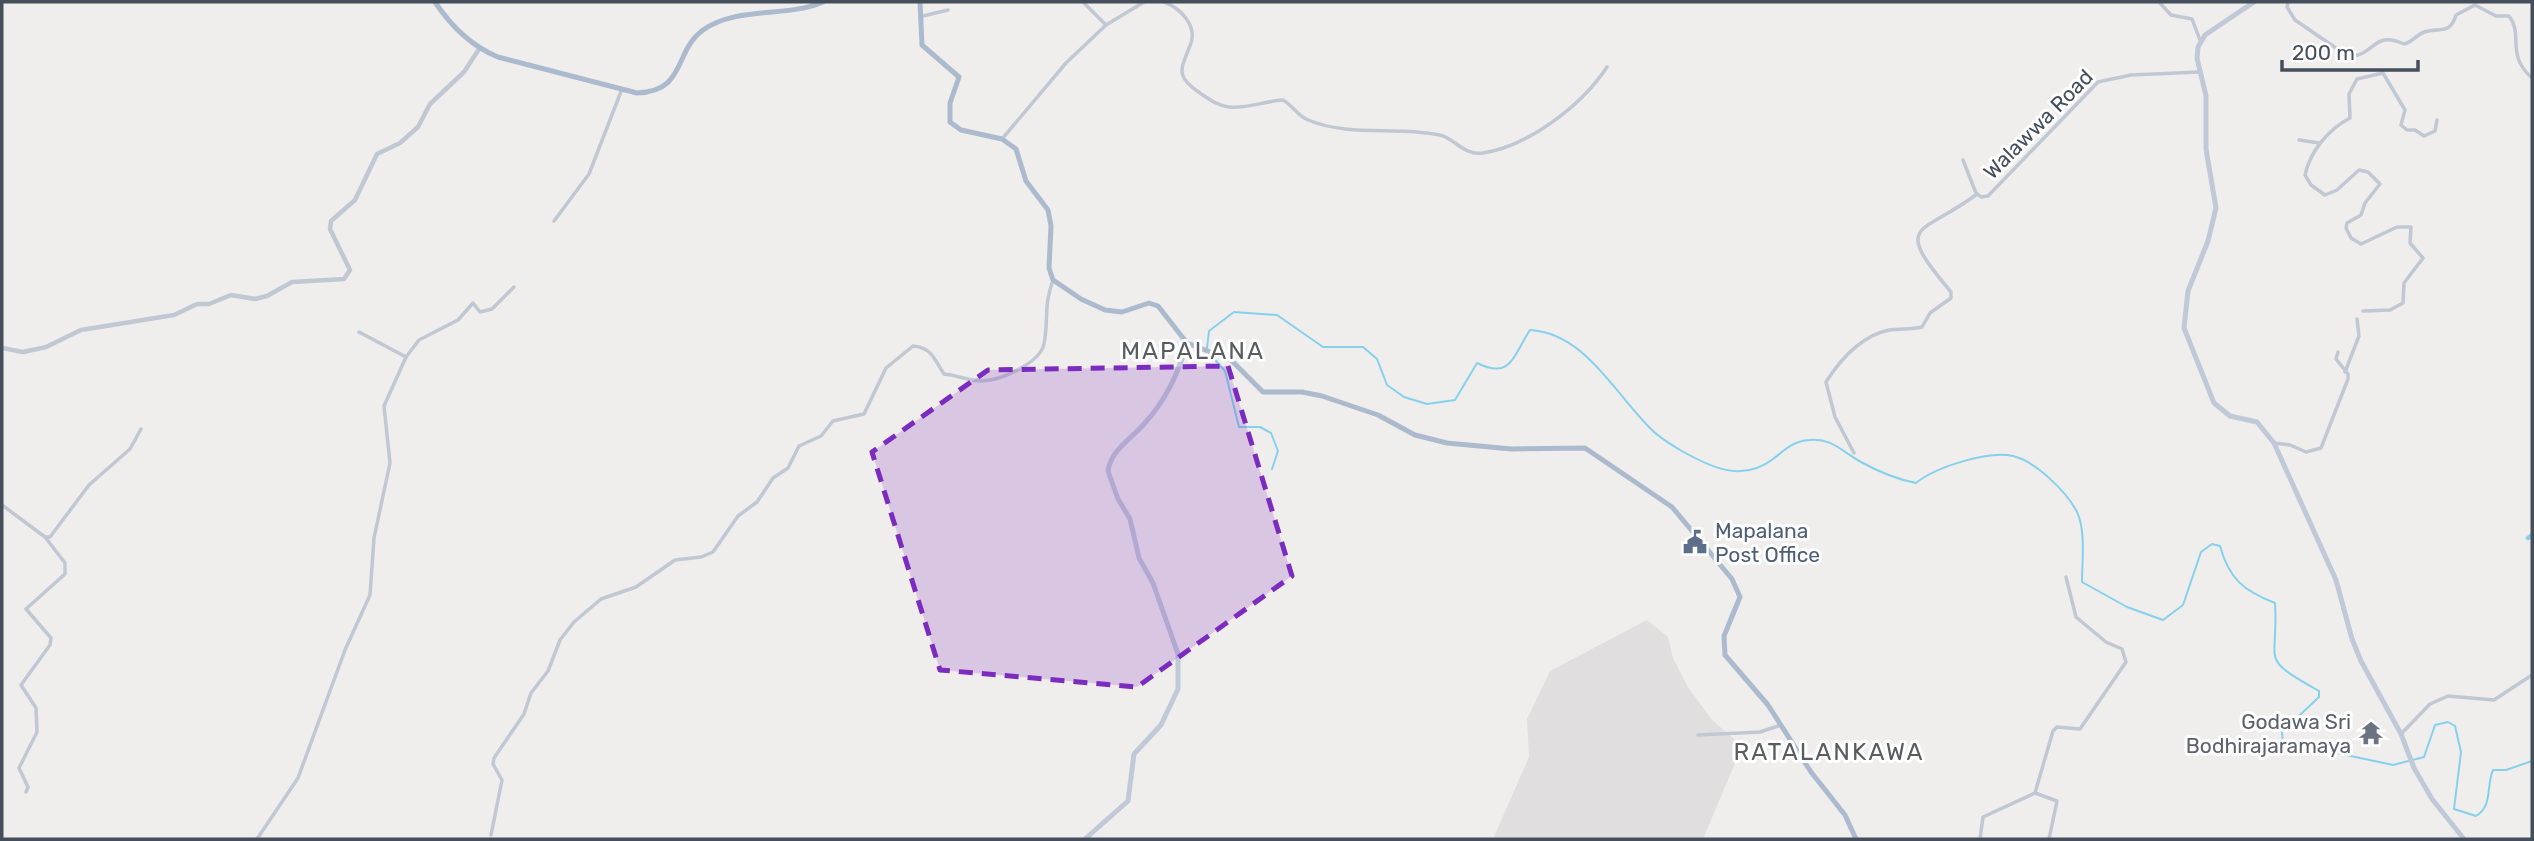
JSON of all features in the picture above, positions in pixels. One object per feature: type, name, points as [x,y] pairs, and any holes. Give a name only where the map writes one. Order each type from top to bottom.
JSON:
[{"type":"main road","points":[[435,2],[447,20],[480,49],[498,57],[622,89],[645,92],[664,86],[675,77],[699,33],[717,22],[823,2]]},
{"type":"main road","points":[[920,2],[923,16],[922,45],[959,77],[950,103],[950,122],[961,130],[1002,139],[1016,149],[1026,181],[1048,210],[1051,226],[1049,268],[1053,280],[1081,299],[1105,310],[1122,312],[1149,303],[1158,306],[1187,343],[1231,360],[1263,392],[1303,392],[1331,398],[1378,415],[1415,435],[1447,443],[1511,449],[1585,448],[1672,507],[1732,579],[1740,597],[1724,636],[1725,655],[1781,725],[1811,772],[1846,815],[1856,839]]},
{"type":"main road","points":[[2254,2],[2200,40],[2197,58],[2206,96],[2206,149],[2216,208],[2208,241],[2188,291],[2184,328],[2214,403],[2230,416],[2257,422],[2274,443],[2336,580],[2361,661],[2401,734],[2414,768],[2432,799],[2464,839]]},
{"type":"main road","points":[[1085,839],[1128,801],[1134,754],[1161,725],[1178,689],[1178,654],[1153,583],[1139,558],[1130,519],[1118,499],[1108,471],[1117,452],[1145,424],[1170,388],[1187,343]]},
{"type":"street","points":[[1083,2],[1106,25]]},
{"type":"street","points":[[1002,139],[1047,83],[1106,25],[1144,2]]},
{"type":"street","points":[[1164,2],[1181,12],[1192,34],[1192,41],[1181,62],[1182,71],[1190,86],[1217,104],[1240,107],[1283,100],[1309,121],[1356,129],[1440,135],[1467,151],[1481,153],[1516,142],[1542,128],[1594,86],[1607,67]]},
{"type":"street","points":[[2159,2],[2171,15],[2192,19],[2200,40]]},
{"type":"street","points":[[2288,2],[2287,7],[2295,20],[2349,57],[2369,51],[2379,40],[2386,37],[2404,44],[2426,32],[2445,31],[2453,25],[2456,15],[2475,5],[2496,16],[2509,16],[2514,23],[2514,49],[2518,62],[2532,78]]},
{"type":"street","points":[[923,16],[948,10]]},
{"type":"street","points":[[2,348],[23,352],[46,347],[81,330],[174,315],[197,304],[209,303],[231,295],[255,299],[267,296],[292,282],[344,279],[350,270],[330,229],[331,221],[355,200],[377,154],[400,143],[418,127],[430,104],[464,72],[480,49]]},
{"type":"street","name":"Walawwa Road","points":[[1963,160],[1977,194],[1988,196],[2098,82],[2131,75],[2202,72]]},
{"type":"street","points":[[2363,311],[2390,310],[2403,303],[2404,283],[2423,258],[2410,243],[2413,234],[2407,225],[2361,244],[2351,238],[2346,228],[2347,223],[2361,215],[2365,203],[2379,184],[2368,172],[2359,170],[2337,190],[2325,195],[2317,190],[2305,175],[2319,143],[2338,124],[2350,118],[2349,94],[2357,79],[2384,73],[2405,110],[2401,125],[2407,130],[2415,130],[2424,136],[2435,131],[2437,120]]},
{"type":"street","points":[[554,221],[589,174],[622,89]]},
{"type":"street","points":[[2299,140],[2319,143]]},
{"type":"street","points":[[1854,453],[1835,417],[1826,383],[1849,353],[1873,336],[1889,330],[1922,327],[1930,313],[1951,298],[1951,292],[1923,259],[1918,235],[1928,223],[1977,194]]},
{"type":"street","points":[[491,835],[502,780],[493,764],[494,758],[524,715],[531,693],[548,671],[561,640],[574,622],[601,599],[636,587],[675,560],[701,558],[713,552],[738,516],[757,502],[773,478],[788,468],[799,446],[821,436],[834,421],[864,414],[886,368],[913,346],[921,347],[936,357],[944,374],[980,381],[1014,370],[1035,358],[1044,345],[1044,309],[1053,280]]},
{"type":"street","points":[[257,839],[298,778],[345,650],[370,595],[374,538],[390,463],[384,406],[406,357],[419,340],[458,320],[473,303],[480,312],[492,309],[514,287]]},
{"type":"street","points":[[2345,372],[2359,336],[2357,319]]},
{"type":"street","points":[[359,332],[406,357]]},
{"type":"street","points":[[2274,443],[2290,445],[2306,452],[2321,448],[2348,379],[2336,359],[2338,352]]},
{"type":"street","points":[[45,537],[56,532],[89,485],[130,449],[141,429]]},
{"type":"street","points":[[2,505],[45,537],[65,563],[65,574],[26,609],[51,638],[50,645],[21,685],[36,708],[37,732],[19,768],[28,787],[26,792]]},
{"type":"street","points":[[2035,793],[2053,731],[2057,727],[2080,729],[2126,662],[2122,649],[2106,642],[2076,617],[2066,576]]},
{"type":"street","points":[[2401,734],[2430,704],[2448,696],[2494,700],[2532,675]]},
{"type":"street","points":[[1698,736],[1760,732],[1781,725]]},
{"type":"street","points":[[1980,839],[1983,817],[2035,793],[2057,802],[2049,839]]},
{"type":"highlighted area","points":[[1228,366],[1292,576],[1137,687],[940,670],[872,452],[988,370]]},
{"type":"shaded area","points":[[1647,620],[1668,637],[1673,658],[1688,687],[1712,720],[1734,739],[1735,763],[1703,839],[1493,839],[1529,757],[1527,719],[1550,671]]},
{"type":"waterway","points":[[1207,348],[1209,331],[1234,312],[1277,315],[1323,347],[1363,347],[1377,359],[1387,385],[1404,397],[1427,404],[1455,400],[1477,363],[1497,369],[1510,363],[1530,330],[1550,334],[1583,353],[1657,434],[1714,467],[1750,470],[1773,459],[1794,444],[1809,440],[1831,443],[1874,469],[1916,483],[1935,472],[1976,458],[2013,456],[2031,464],[2050,478],[2077,512],[2083,537],[2082,582],[2127,607],[2163,620],[2183,605],[2201,552],[2212,544],[2220,546],[2228,567],[2239,582],[2255,594],[2275,603],[2275,657],[2287,671],[2319,691],[2319,697],[2282,732],[2283,746],[2287,749],[2318,749],[2393,765],[2424,757],[2435,725],[2448,722],[2455,726],[2461,752],[2454,809],[2476,816],[2485,807],[2493,770],[2506,770],[2532,761]]},
{"type":"waterway","points":[[1209,353],[1225,371],[1239,427],[1260,427],[1271,433],[1278,451],[1272,469]]},
{"type":"waterway","points":[[2528,538],[2532,535]]},
{"type":"place","name":"Mapalana Post Office","points":[[1695,542]]},
{"type":"place","name":"Godawa Sri Bodhirajaramaya","points":[[2371,733]]},
{"type":"district","name":"MAPALANA","points":[[1193,351]]},
{"type":"district","name":"RATALANKAWA","points":[[1829,752]]}]
